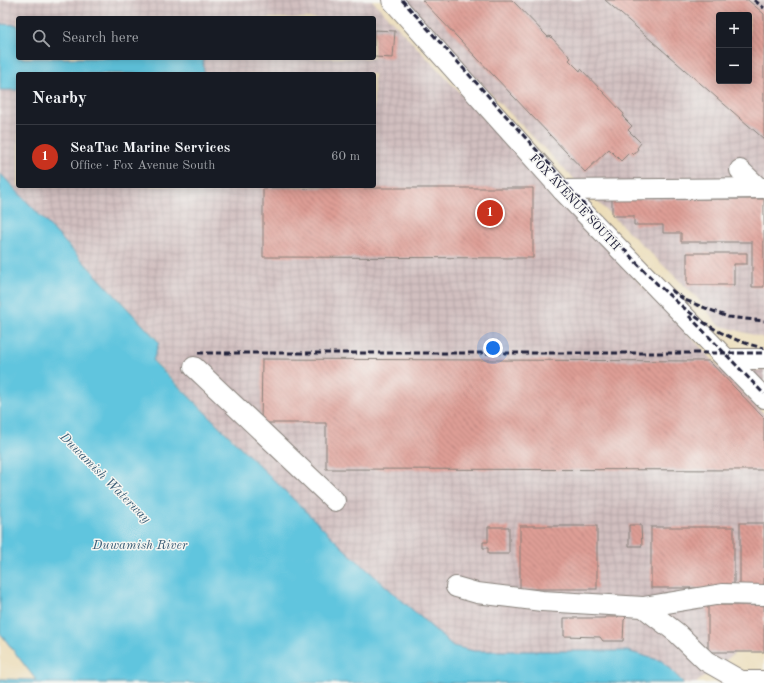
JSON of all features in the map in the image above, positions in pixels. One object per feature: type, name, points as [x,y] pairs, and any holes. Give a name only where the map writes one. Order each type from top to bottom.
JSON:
[{"type":"street","name":"FOX AVENUE SOUTH","points":[[392,0],[562,190],[763,395]]},
{"type":"street","points":[[740,170],[762,188]]},
{"type":"street","points":[[562,190],[762,188]]},
{"type":"street","points":[[727,359],[764,359]]},
{"type":"street","points":[[194,367],[336,501]]},
{"type":"street","points":[[456,587],[477,593],[542,602],[642,607],[722,594],[764,595]]},
{"type":"street","points":[[642,607],[678,633],[706,661],[741,681],[764,681]]},
{"type":"shaded area","points":[[0,0],[372,0],[764,414],[764,653],[735,653],[696,683],[685,683],[662,661],[474,651],[453,646],[343,548],[153,360],[159,341],[0,173],[0,90],[16,90],[16,188],[376,188],[376,72],[204,72],[203,60],[376,60],[376,16],[16,16],[16,25],[0,24]]},
{"type":"shaded area","points":[[399,0],[764,0],[764,338],[718,325],[698,299],[575,180]]},
{"type":"shaded area","points":[[748,370],[764,370],[764,385]]},
{"type":"water","points":[[0,24],[16,25],[16,60],[203,60],[204,72],[16,72],[16,90],[0,90]]},
{"type":"water","name":"Duwamish River","points":[[0,173],[159,342],[153,361],[343,548],[453,646],[474,651],[627,651],[662,661],[684,683],[0,683],[0,679],[36,680],[0,633]]},
{"type":"building","points":[[422,0],[512,0],[548,37],[550,36],[571,58],[569,60],[580,71],[581,69],[624,114],[623,117],[632,126],[628,130],[641,143],[637,148],[638,149],[633,155],[630,152],[621,161],[609,149],[585,172]]},
{"type":"building","points":[[605,0],[748,0],[764,14],[764,139]]},
{"type":"building","points":[[376,30],[395,31],[393,58],[376,57]]},
{"type":"building","points":[[263,188],[533,188],[533,258],[263,257]]},
{"type":"building","points":[[612,199],[764,199],[764,287],[752,287],[752,242],[681,242],[681,233],[663,233],[663,225],[634,225],[634,216],[612,216]]},
{"type":"building","points":[[687,253],[747,253],[747,264],[734,264],[734,285],[687,285]]},
{"type":"building","points":[[262,359],[709,361],[764,418],[764,470],[326,469],[326,423],[261,423]]},
{"type":"building","points":[[740,523],[764,523],[764,591],[740,591]]},
{"type":"building","points":[[629,525],[641,525],[642,546],[629,546]]},
{"type":"building","points":[[520,526],[597,526],[597,589],[520,589]]},
{"type":"building","points":[[488,527],[509,527],[509,554],[488,554],[488,548],[483,548],[483,542],[488,542]]},
{"type":"building","points":[[651,527],[734,527],[734,588],[651,588]]},
{"type":"building","points":[[708,605],[764,605],[764,652],[708,652]]},
{"type":"building","points":[[622,613],[626,618],[624,620],[623,641],[603,641],[600,637],[564,636],[564,618],[618,617]]},
{"type":"railway","points":[[402,0],[644,271],[699,319],[719,331],[741,341],[764,348]]},
{"type":"railway","points":[[754,0],[764,8]]},
{"type":"railway","points":[[671,290],[685,300],[728,317],[764,321]]},
{"type":"railway","points":[[689,316],[764,394]]},
{"type":"railway","points":[[198,353],[764,353]]},
{"type":"place","name":"SeaTac Marine Services","points":[[490,213]]},
{"type":"water label","name":"Duwamish Waterway","points":[[106,477]]}]
